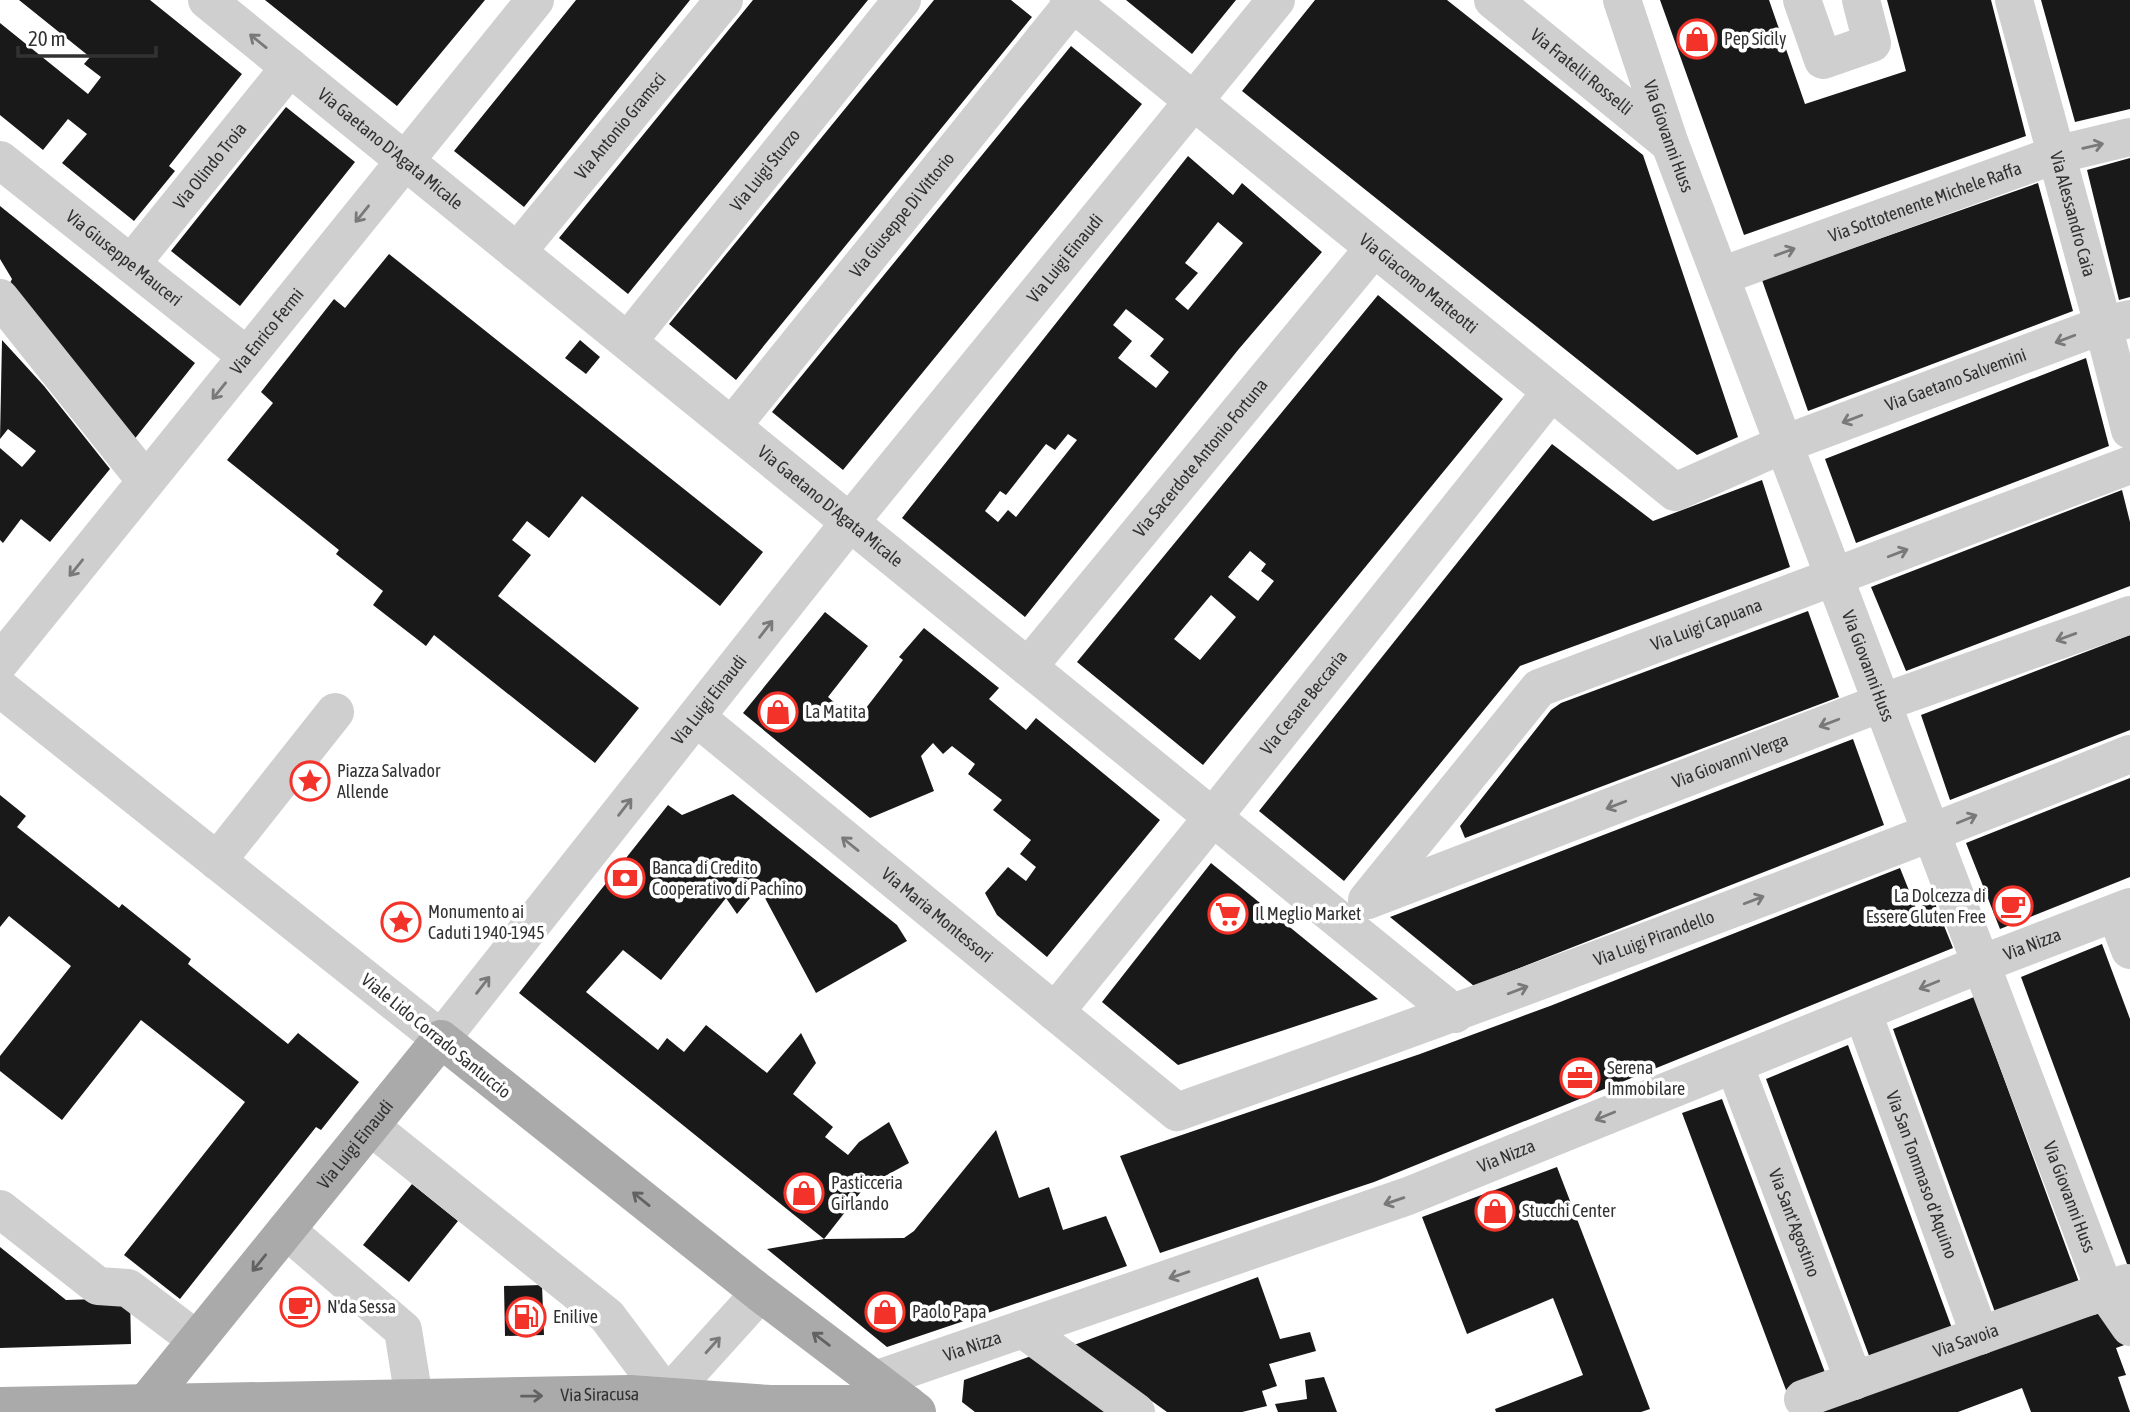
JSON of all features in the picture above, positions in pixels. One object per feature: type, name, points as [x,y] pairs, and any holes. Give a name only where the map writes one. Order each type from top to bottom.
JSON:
[{"type":"main road","name":"Via Luigi Einaudi","points":[[145,1404],[441,1039]]},
{"type":"main road","name":"Viale Lido Corrado Santuccio","points":[[441,1039],[760,1293],[865,1399]]},
{"type":"main road","name":"Via Siracusa","points":[[0,1406],[359,1406],[414,1399],[490,1404],[643,1401],[770,1408],[865,1399],[912,1408]]},
{"type":"street","name":"Via Gaetano D'Agata Micale","points":[[207,0],[1213,817],[1354,911],[1455,1014]]},
{"type":"street","name":"Via Enrico Fermi","points":[[0,662],[535,0]]},
{"type":"street","name":"Via Antonio Gramsci","points":[[517,252],[724,0]]},
{"type":"street","name":"Via Luigi Sturzo","points":[[628,341],[902,0]]},
{"type":"street","name":"Via Luigi Einaudi","points":[[441,1039],[850,522],[1276,0]]},
{"type":"street","name":"Via Fratelli Rosselli","points":[[1493,0],[1670,144]]},
{"type":"street","name":"Via Giovanni Huss","points":[[1622,0],[1670,144],[1881,703],[1981,964],[2117,1287],[2130,1327]]},
{"type":"street","points":[[1802,0],[1823,60],[1872,43],[1861,0]]},
{"type":"street","name":"Via Alessandro Caia","points":[[2014,0],[2055,155],[2117,322],[2130,430]]},
{"type":"street","name":"Via Giacomo Matteotti","points":[[1071,1],[1675,492],[1784,444]]},
{"type":"street","name":"Via Giuseppe Di Vittorio","points":[[732,426],[1071,1]]},
{"type":"street","name":"Via Olindo Troia","points":[[131,264],[290,67]]},
{"type":"street","name":"Via Sottotenente Michele Raffa","points":[[1721,276],[2055,155],[2130,137]]},
{"type":"street","name":"Via Giuseppe Mauceri","points":[[0,160],[247,356]]},
{"type":"street","name":"Via Sacerdote Antonio Fortuna","points":[[1028,667],[1374,248]]},
{"type":"street","points":[[0,298],[146,481]]},
{"type":"street","name":"Via Gaetano Salvemini","points":[[1784,444],[2117,322]]},
{"type":"street","name":"Via Cesare Beccaria","points":[[1055,1012],[1551,392]]},
{"type":"street","name":"Via Luigi Capuana","points":[[1354,911],[1539,688],[2130,465]]},
{"type":"street","name":"Via Giovanni Verga","points":[[1354,911],[1881,703],[2130,614]]},
{"type":"street","name":"Viale Lido Corrado Santuccio","points":[[0,688],[441,1039]]},
{"type":"street","points":[[217,860],[335,712]]},
{"type":"street","name":"Via Maria Montessori","points":[[696,717],[1177,1112]]},
{"type":"street","name":"Via Luigi Pirandello","points":[[1177,1112],[1455,1014],[1932,833],[2130,754]]},
{"type":"street","points":[[2123,910],[2130,950]]},
{"type":"street","name":"Via Nizza","points":[[865,1399],[1023,1329],[1408,1196],[1981,964],[2123,910]]},
{"type":"street","name":"Via San Tommaso d'Aquino","points":[[1863,1013],[1980,1336]]},
{"type":"street","name":"Via Sant'Agostino","points":[[1734,1064],[1854,1381]]},
{"type":"street","points":[[370,1126],[607,1316],[643,1401],[760,1293]]},
{"type":"street","points":[[0,1209],[98,1286],[128,1288],[197,1340]]},
{"type":"street","points":[[286,1230],[404,1330],[414,1399]]},
{"type":"street","name":"Via Savoia","points":[[1803,1399],[2117,1287]]},
{"type":"street","points":[[1023,1329],[1136,1412]]},
{"type":"building","points":[[19,0],[150,0],[242,74],[169,166],[175,171],[134,221],[62,163],[87,134],[68,119],[43,150],[0,115],[0,23],[88,94],[101,77],[84,64],[90,57]]},
{"type":"building","points":[[265,0],[485,0],[397,106]]},
{"type":"building","points":[[576,0],[690,0],[524,207],[454,151]]},
{"type":"building","points":[[753,0],[868,0],[628,294],[559,238]]},
{"type":"building","points":[[934,0],[1011,0],[1032,17],[736,380],[669,324]]},
{"type":"building","points":[[1126,0],[1236,0],[1192,54]]},
{"type":"building","points":[[1315,0],[1447,0],[1643,155],[1738,437],[1697,455],[1242,91]]},
{"type":"building","points":[[1660,0],[1769,0],[1805,104],[1906,71],[1887,0],[1991,0],[2026,136],[1744,235]]},
{"type":"building","points":[[2041,0],[2130,0],[2130,109],[2075,122]]},
{"type":"building","points":[[1071,46],[1142,104],[843,470],[772,412]]},
{"type":"building","points":[[286,107],[355,162],[240,306],[171,251]]},
{"type":"building","points":[[1188,156],[1233,195],[1242,183],[1322,252],[1238,350],[1025,617],[902,518]],"holes":[[[1218,222],[1243,243],[1188,310],[1175,299],[1198,273],[1185,263]],[[1126,309],[1164,339],[1150,356],[1169,372],[1156,388],[1118,358],[1132,341],[1113,325]],[[1068,434],[1077,440],[1016,517],[1008,510],[998,522],[985,511],[1000,491],[1006,495],[1046,444],[1055,450]]]},
{"type":"building","points":[[2130,158],[2130,297],[2119,300],[2087,170]]},
{"type":"building","points":[[2038,183],[2073,311],[1808,411],[1762,280]]},
{"type":"building","points":[[0,206],[195,363],[133,441],[9,285],[12,279],[0,259]]},
{"type":"building","points":[[389,254],[763,552],[720,606],[582,496],[549,538],[527,521],[512,540],[531,555],[498,596],[639,708],[595,763],[434,635],[426,646],[373,605],[383,591],[336,554],[339,550],[227,460],[273,403],[261,392],[334,299],[345,308]]},
{"type":"building","points":[[1378,295],[1503,399],[1203,765],[1077,662]],"holes":[[[1250,551],[1266,564],[1261,571],[1274,581],[1258,601],[1228,577]],[[1211,595],[1236,617],[1200,660],[1174,639]]]},
{"type":"building","points":[[2,340],[44,386],[110,469],[50,542],[21,519],[3,543],[0,540],[0,448],[22,467],[36,451],[8,429],[0,439]]},
{"type":"building","points":[[580,340],[600,357],[586,374],[565,358]]},
{"type":"building","points":[[2086,358],[2109,446],[1856,543],[1825,459]]},
{"type":"building","points":[[1552,444],[1653,521],[1762,480],[1790,567],[1520,666],[1344,881],[1259,811]]},
{"type":"building","points":[[2122,490],[2130,522],[2130,586],[1906,671],[1871,587]]},
{"type":"building","points":[[1808,611],[1839,697],[1465,838],[1460,826],[1551,710],[1561,703]]},
{"type":"building","points":[[825,612],[868,646],[828,697],[856,721],[903,660],[899,657],[924,628],[999,688],[989,699],[1026,730],[1036,718],[1160,820],[1047,957],[997,915],[985,893],[1008,867],[1026,881],[1036,867],[1020,854],[1031,840],[993,810],[1002,800],[968,774],[975,764],[952,746],[943,754],[933,743],[921,756],[934,791],[870,818],[743,713]]},
{"type":"building","points":[[2130,635],[2130,730],[1950,800],[1921,715]]},
{"type":"building","points":[[1853,739],[1884,825],[1474,986],[1390,917]]},
{"type":"building","points":[[2130,778],[2130,877],[2000,929],[1966,843]]},
{"type":"building","points":[[733,794],[897,925],[907,941],[816,993],[759,887],[737,914],[726,898],[661,980],[623,950],[586,992],[658,1050],[667,1038],[684,1052],[706,1025],[767,1073],[801,1033],[816,1063],[793,1094],[833,1127],[825,1137],[848,1155],[859,1142],[889,1122],[909,1163],[876,1181],[874,1175],[824,1239],[519,993],[668,805],[682,815]]},
{"type":"building","points":[[0,795],[26,816],[17,827],[119,908],[122,904],[191,959],[188,964],[288,1044],[298,1033],[359,1082],[321,1130],[316,1127],[180,1299],[124,1255],[245,1102],[141,1020],[62,1120],[0,1071],[0,1056],[71,966],[9,916],[0,927]]},
{"type":"building","points":[[1211,863],[1378,999],[1178,1065],[1102,1002]]},
{"type":"building","points":[[1900,868],[1916,908],[1934,901],[1953,948],[1374,1182],[1160,1253],[1120,1156],[1420,1054],[1550,1006]]},
{"type":"building","points":[[2102,944],[2130,1019],[2130,1272],[2021,977]]},
{"type":"building","points":[[1974,997],[2080,1285],[1996,1315],[1893,1029]]},
{"type":"building","points":[[1848,1045],[1953,1331],[1871,1361],[1766,1079]]},
{"type":"building","points":[[1722,1099],[1826,1375],[1786,1390],[1682,1113]]},
{"type":"building","points":[[996,1130],[1019,1198],[1049,1187],[1063,1230],[1106,1216],[1127,1266],[887,1347],[767,1249],[824,1239],[904,1238],[914,1231]]},
{"type":"building","points":[[1557,1167],[1650,1409],[1641,1412],[1496,1412],[1495,1409],[1583,1375],[1553,1298],[1467,1334],[1422,1217]]},
{"type":"building","points":[[412,1184],[458,1221],[409,1282],[363,1245]]},
{"type":"building","points":[[0,1247],[66,1300],[130,1298],[131,1344],[0,1348]]},
{"type":"building","points":[[1258,1277],[1280,1339],[1310,1332],[1316,1351],[1269,1364],[1277,1386],[1262,1391],[1267,1406],[1242,1412],[1167,1412],[1074,1345]]},
{"type":"building","points":[[542,1285],[544,1335],[505,1336],[504,1286]]},
{"type":"building","name":"N'da Sessa","points":[[298,1288],[319,1307],[304,1325],[282,1306]]},
{"type":"building","points":[[2101,1313],[2127,1344],[2116,1348],[2126,1375],[2118,1377],[2130,1412],[2031,1412],[2022,1388],[1958,1412],[1807,1412],[2008,1339]]},
{"type":"building","points":[[1034,1355],[1111,1412],[975,1412],[962,1402],[964,1380]]},
{"type":"building","points":[[1324,1377],[1337,1412],[1278,1412],[1275,1404],[1307,1399],[1305,1380]]},
{"type":"place","name":"Pep Sicily","points":[[1697,39]]},
{"type":"place","name":"La Matita","points":[[778,712]]},
{"type":"place","name":"Piazza Salvador Allende","points":[[310,781]]},
{"type":"place","name":"Banca di Credito Cooperativo di Pachino","points":[[625,878]]},
{"type":"place","name":"La Dolcezza di Essere Gluten Free","points":[[2013,906]]},
{"type":"place","name":"Il Meglio Market","points":[[1228,914]]},
{"type":"place","name":"Monumento ai Caduti 1940-1945","points":[[401,922]]},
{"type":"place","name":"Serena Immobilare","points":[[1580,1078]]},
{"type":"place","name":"Pasticceria Girlando","points":[[804,1193]]},
{"type":"place","name":"Stucchi Center","points":[[1495,1211]]},
{"type":"place","name":"N'da Sessa","points":[[300,1307]]},
{"type":"place","name":"Paolo Papa","points":[[885,1312]]},
{"type":"place","name":"Enilive","points":[[526,1317]]}]
